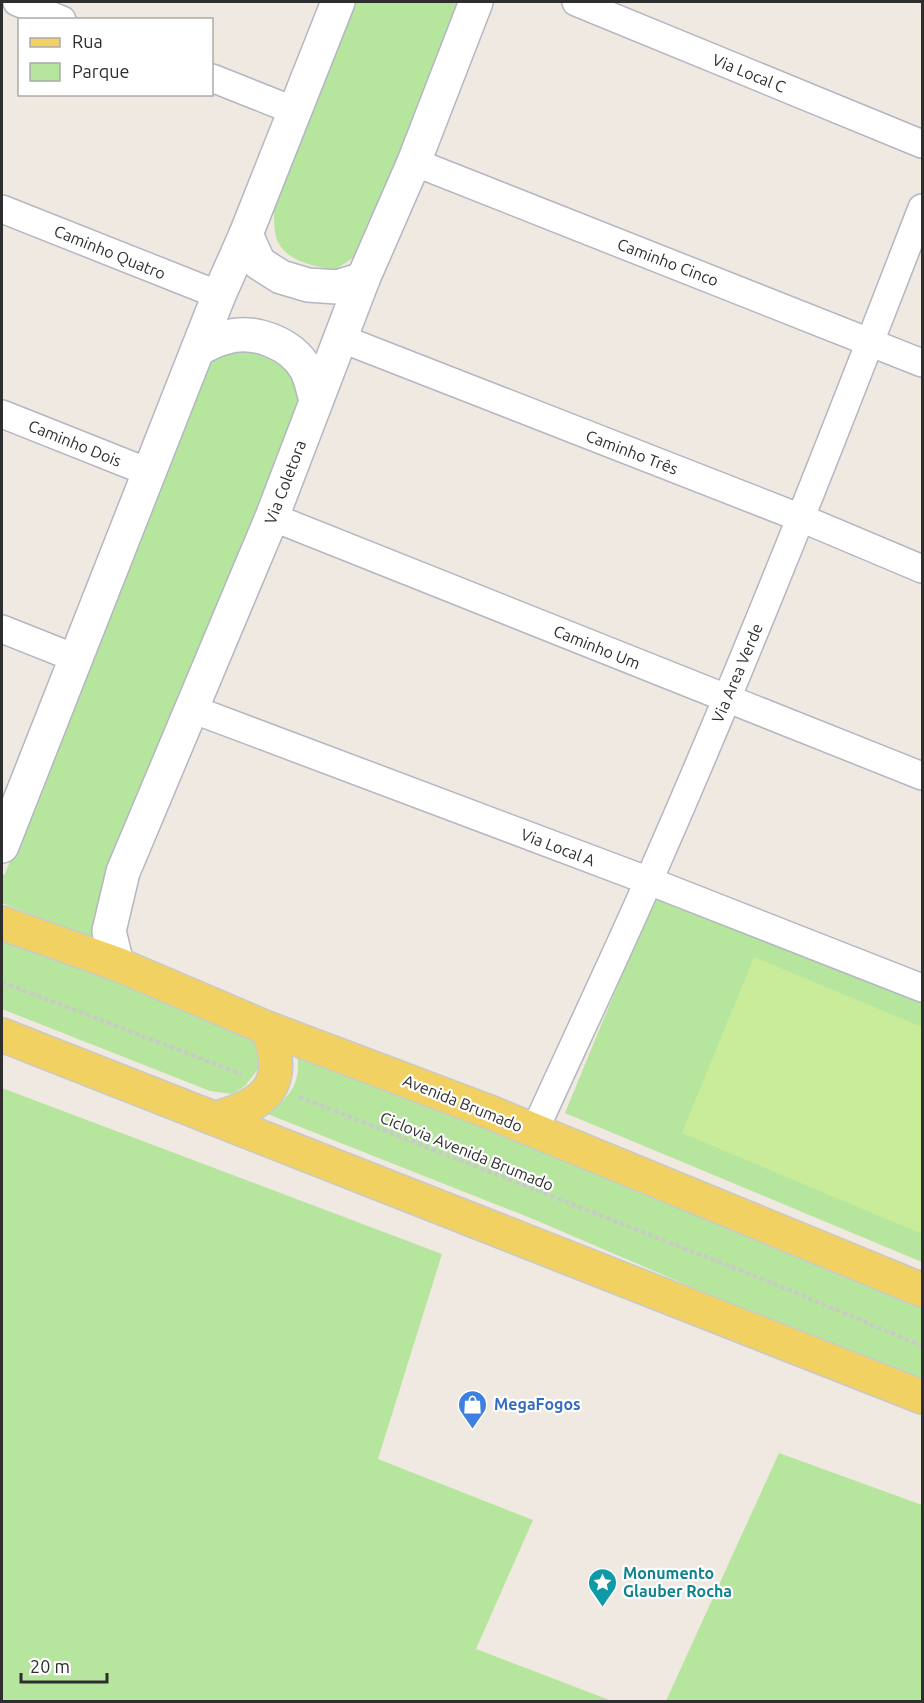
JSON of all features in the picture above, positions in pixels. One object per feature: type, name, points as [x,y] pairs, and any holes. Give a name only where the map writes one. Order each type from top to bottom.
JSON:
[{"type":"main road","name":"Avenida Brumado","points":[[2,923],[117,964],[267,1028],[487,1112],[922,1290]]},
{"type":"main road","points":[[217,1118],[243,1110],[260,1099],[272,1086],[276,1059],[267,1028]]},
{"type":"main road","points":[[2,1035],[922,1397]]},
{"type":"street","points":[[17,2],[57,18]]},
{"type":"street","points":[[2,846],[148,472],[338,2]]},
{"type":"street","name":"Via Coletora","points":[[117,964],[109,931],[123,872],[272,517],[363,279],[414,162],[476,2]]},
{"type":"street","name":"Via Local C","points":[[576,2],[922,144]]},
{"type":"street","points":[[213,78],[295,111]]},
{"type":"street","name":"Caminho Cinco","points":[[414,162],[922,363]]},
{"type":"street","name":"Via Area Verde","points":[[534,1131],[649,881],[727,699],[801,518],[922,208]]},
{"type":"street","name":"Caminho Quatro","points":[[2,209],[219,295]]},
{"type":"street","points":[[246,234],[259,263],[281,277],[308,285],[336,287],[363,279]]},
{"type":"street","points":[[198,349],[225,337],[248,334],[271,340],[291,351],[306,370],[316,400]]},
{"type":"street","name":"Caminho Três","points":[[340,338],[801,518],[922,569]]},
{"type":"street","name":"Caminho Dois","points":[[2,414],[148,472]]},
{"type":"street","name":"Caminho Um","points":[[272,517],[922,776]]},
{"type":"street","points":[[2,628],[75,658]]},
{"type":"street","name":"Via Local A","points":[[192,709],[649,881],[922,988]]},
{"type":"path","name":"Ciclovia Avenida Brumado","points":[[2,982],[785,1288],[922,1346]]},
{"type":"green space","points":[[356,2],[461,2],[357,255],[335,270],[303,262],[283,249],[275,234],[273,205]]},
{"type":"green space","points":[[252,348],[297,373],[303,396],[107,944],[2,903],[2,876],[5,874],[209,361],[230,352]]},
{"type":"green space","points":[[656,892],[922,999],[922,1262],[565,1113]]},
{"type":"green space","points":[[2,932],[262,1043],[262,1064],[245,1086],[232,1094],[210,1091],[2,1009]]},
{"type":"green space","points":[[754,957],[922,1027],[922,1234],[682,1133]]},
{"type":"green space","points":[[296,1045],[922,1297],[922,1386],[533,1219],[265,1113],[283,1100],[294,1085],[298,1068]]},
{"type":"green space","points":[[2,1088],[442,1254],[378,1459],[533,1520],[476,1649],[612,1701],[2,1701]]},
{"type":"green space","points":[[779,1453],[922,1505],[922,1701],[666,1701]]},
{"type":"place","name":"MegaFogos","points":[[473,1430]]},
{"type":"place","name":"Monumento Glauber Rocha","points":[[602,1608]]}]
